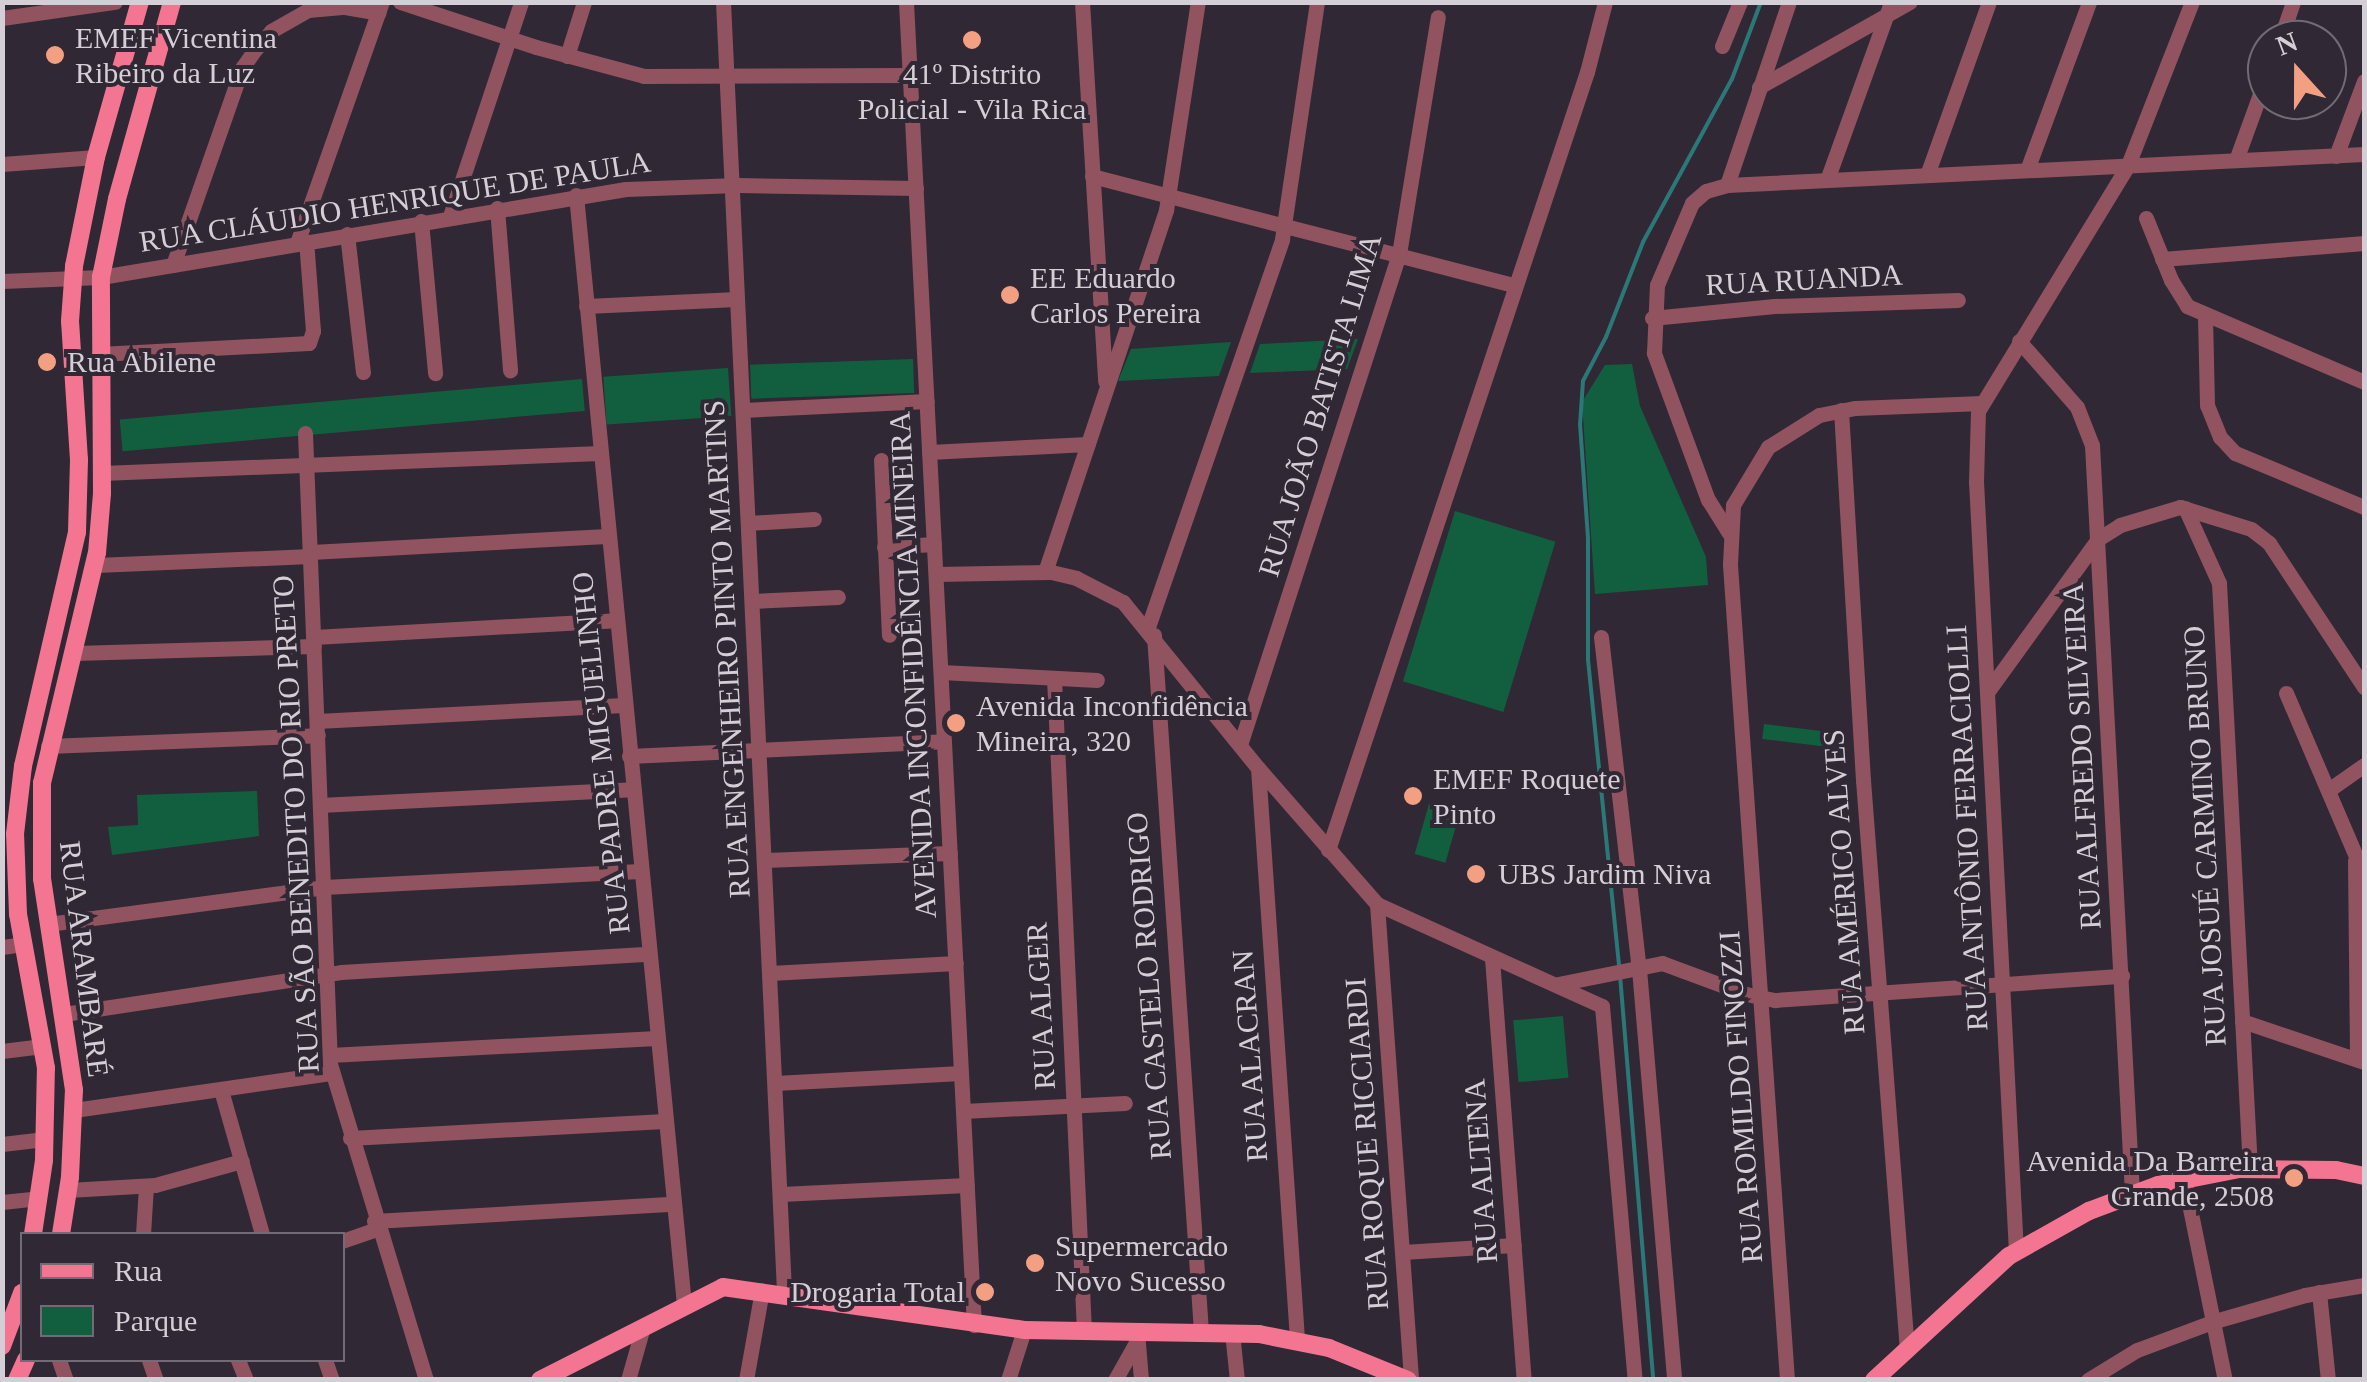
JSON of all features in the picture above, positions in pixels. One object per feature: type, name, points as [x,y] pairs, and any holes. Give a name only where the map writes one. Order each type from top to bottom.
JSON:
[{"type":"main road","name":"RUA ARAMBARÉ","points":[[9,835],[78,532],[72,279],[96,157],[140,2]]},
{"type":"main road","name":"RUA ARAMBARÉ","points":[[61,1232],[74,1110],[64,1014],[48,924],[40,824],[48,746],[96,565],[102,474],[101,278],[118,199],[172,2]]},
{"type":"main road","points":[[96,157],[114,168],[118,199]]},
{"type":"main road","points":[[64,594],[71,622],[82,627]]},
{"type":"main road","points":[[9,835],[23,944],[43,1046]]},
{"type":"main road","name":"RUA ARAMBARÉ","points":[[33,1232],[45,1139],[43,1046]]},
{"type":"main road","points":[[1874,1380],[2016,1252],[2132,1194],[2184,1179],[2250,1169],[2336,1170],[2364,1176]]},
{"type":"main road","points":[[540,1380],[718,1288],[784,1293],[1024,1330],[1084,1330],[1137,1336],[1232,1332],[1297,1339],[1409,1380]]},
{"type":"main road","points":[[2,1346],[20,1298]]},
{"type":"street","points":[[2,18],[114,2]]},
{"type":"street","points":[[400,2],[566,56],[644,76],[910,76]]},
{"type":"street","points":[[450,216],[521,2]]},
{"type":"street","points":[[566,56],[584,2]]},
{"type":"street","name":"RUA ENGENHEIRO PINTO MARTINS","points":[[723,2],[784,1293]]},
{"type":"street","name":"AVENIDA INCONFIDÊNCIA MINEIRA","points":[[906,2],[974,1325]]},
{"type":"street","points":[[1082,2],[1106,390]]},
{"type":"street","points":[[1046,572],[1169,195],[1198,2]]},
{"type":"street","points":[[1151,631],[1286,224],[1318,2]]},
{"type":"street","points":[[1328,850],[1587,72],[1605,2]]},
{"type":"street","points":[[1722,46],[1740,2]]},
{"type":"street","points":[[1726,184],[1789,2]]},
{"type":"street","points":[[1759,87],[1888,10],[1910,2]]},
{"type":"street","points":[[1927,175],[1989,2]]},
{"type":"street","points":[[2027,170],[2089,2]]},
{"type":"street","points":[[1982,403],[2128,165],[2192,2]]},
{"type":"street","points":[[99,354],[309,343],[314,331],[302,242],[380,8],[308,10],[271,31],[254,52],[242,68],[172,265]]},
{"type":"street","points":[[1828,180],[1888,10]]},
{"type":"street","name":"RUA JOÃO BATISTA LIMA","points":[[1240,745],[1399,254],[1438,17]]},
{"type":"street","points":[[2336,156],[2364,81]]},
{"type":"street","points":[[2236,160],[2251,120]]},
{"type":"street","points":[[1728,533],[1708,500],[1656,367],[1652,318],[1667,255],[1692,204],[1706,190],[1726,184],[2364,154]]},
{"type":"street","points":[[2,164],[96,157]]},
{"type":"street","points":[[1092,176],[1514,285]]},
{"type":"street","name":"RUA CLÁUDIO HENRIQUE DE PAULA","points":[[2,281],[101,278],[576,195],[731,185],[916,188]]},
{"type":"street","name":"RUA PADRE MIGUELINHO","points":[[576,195],[684,1306]]},
{"type":"street","points":[[497,208],[510,370]]},
{"type":"street","points":[[2146,218],[2178,296],[2205,316],[2364,382]]},
{"type":"street","points":[[421,221],[435,372]]},
{"type":"street","points":[[348,234],[363,372]]},
{"type":"street","points":[[2162,259],[2364,243]]},
{"type":"street","points":[[586,306],[737,300]]},
{"type":"street","name":"RUA RUANDA","points":[[1652,318],[1774,306],[1958,300]]},
{"type":"street","points":[[2205,316],[2207,405],[2220,438],[2235,453],[2364,507]]},
{"type":"street","name":"RUA ALFREDO SILVEIRA","points":[[2020,340],[2088,425],[2098,539],[2132,1194]]},
{"type":"street","points":[[743,410],[927,401]]},
{"type":"street","name":"RUA ROMILDO FINOZZI","points":[[1786,1380],[1728,533],[1745,480],[1768,447],[1792,428],[1841,410],[1982,403]]},
{"type":"street","name":"RUA ANTÔNIO FERRACIOLLI","points":[[1982,403],[1976,426],[1976,482],[2016,1252]]},
{"type":"street","name":"RUA AMÉRICO ALVES","points":[[1841,410],[1906,1350]]},
{"type":"street","name":"RUA SÃO BENEDITO DO RIO PRETO","points":[[305,433],[332,1073],[426,1380]]},
{"type":"street","points":[[929,452],[1088,444]]},
{"type":"street","points":[[102,474],[600,453]]},
{"type":"street","points":[[881,460],[888,635]]},
{"type":"street","points":[[1988,691],[2098,539],[2120,525],[2185,508],[2251,528],[2269,543],[2364,685]]},
{"type":"street","name":"RUA JOSUÉ CARMINO BRUNO","points":[[2185,508],[2218,584],[2250,1169]]},
{"type":"street","points":[[748,523],[814,519]]},
{"type":"street","points":[[96,565],[608,536]]},
{"type":"street","points":[[884,547],[934,544]]},
{"type":"street","points":[[936,574],[1046,572],[1076,578],[1106,592],[1151,631],[1258,768],[1377,904],[1602,1006],[1635,1380]]},
{"type":"street","points":[[752,602],[838,598]]},
{"type":"street","points":[[75,653],[314,642],[616,620]]},
{"type":"street","name":"RUA CASTELO RODRIGO","points":[[1151,631],[1202,1332]]},
{"type":"street","points":[[1601,637],[1640,970],[1674,1380]]},
{"type":"street","points":[[941,672],[1097,680]]},
{"type":"street","name":"RUA ALGER","points":[[1054,678],[1084,1330]]},
{"type":"street","points":[[2242,1021],[2361,1060],[2360,868],[2330,789],[2286,693]]},
{"type":"street","points":[[48,746],[624,705]]},
{"type":"street","points":[[628,756],[944,742]]},
{"type":"street","points":[[2330,789],[2364,765]]},
{"type":"street","name":"RUA ALACRAN","points":[[1258,768],[1297,1339]]},
{"type":"street","points":[[320,805],[632,789]]},
{"type":"street","points":[[765,860],[950,853]]},
{"type":"street","points":[[2,862],[17,878]]},
{"type":"street","points":[[48,924],[324,887],[640,871]]},
{"type":"street","name":"RUA ROQUE RICCIARDI","points":[[1377,904],[1404,1252],[1409,1380]]},
{"type":"street","points":[[2,947],[23,944]]},
{"type":"street","points":[[64,1014],[326,974],[648,954]]},
{"type":"street","name":"RUA ALTENA","points":[[1492,958],[1524,1380]]},
{"type":"street","points":[[770,973],[956,963]]},
{"type":"street","points":[[1558,984],[1662,963],[1760,998],[1880,994],[2122,976]]},
{"type":"street","points":[[330,1055],[656,1038]]},
{"type":"street","points":[[2,1050],[43,1046]]},
{"type":"street","points":[[74,1110],[332,1073]]},
{"type":"street","points":[[776,1084],[961,1074]]},
{"type":"street","points":[[222,1090],[261,1232]]},
{"type":"street","points":[[963,1111],[1125,1103]]},
{"type":"street","points":[[350,1138],[665,1121]]},
{"type":"street","points":[[2,1144],[45,1139]]},
{"type":"street","points":[[68,1190],[146,1186],[204,1174],[242,1160]]},
{"type":"street","points":[[2184,1179],[2225,1380]]},
{"type":"street","points":[[780,1194],[967,1185]]},
{"type":"street","points":[[142,1232],[146,1186]]},
{"type":"street","points":[[2,1202],[39,1198]]},
{"type":"street","points":[[345,1240],[376,1225],[673,1204]]},
{"type":"street","points":[[1404,1252],[1514,1244]]},
{"type":"street","points":[[2088,1380],[2138,1350],[2215,1321],[2319,1292],[2364,1285]]},
{"type":"street","points":[[746,1380],[762,1290]]},
{"type":"street","points":[[2319,1292],[2328,1380]]},
{"type":"street","points":[[628,1380],[643,1327]]},
{"type":"street","points":[[1008,1380],[1024,1330]]},
{"type":"street","points":[[1232,1332],[1236,1380]]},
{"type":"street","points":[[1115,1380],[1137,1336]]},
{"type":"street","points":[[1137,1336],[1140,1380]]},
{"type":"green space","points":[[1358,339],[1347,369],[1250,373],[1260,344]]},
{"type":"green space","points":[[1231,342],[1219,376],[1118,381],[1131,349]]},
{"type":"green space","points":[[913,359],[914,393],[751,399],[750,365]]},
{"type":"green space","points":[[1632,364],[1640,406],[1706,557],[1708,585],[1595,594],[1582,402],[1605,365]]},
{"type":"green space","points":[[728,368],[731,416],[607,425],[603,377]]},
{"type":"green space","points":[[582,379],[585,411],[123,451],[120,419]]},
{"type":"green space","points":[[1455,511],[1555,542],[1503,712],[1403,681]]},
{"type":"green space","points":[[1764,724],[1837,733],[1836,748],[1762,739]]},
{"type":"green space","points":[[257,791],[259,836],[112,855],[108,827],[138,825],[137,795]]},
{"type":"green space","points":[[1429,804],[1460,813],[1445,863],[1415,854]]},
{"type":"green space","points":[[1563,1016],[1568,1078],[1519,1082],[1513,1020]]},
{"type":"waterway","points":[[1619,965],[1588,660],[1588,538],[1580,425],[1583,381],[1606,337],[1643,242],[1732,79],[1761,2]]},
{"type":"waterway","points":[[1620,975],[1653,1380]]},
{"type":"place","name":"41º Distrito Policial - Vila Rica","points":[[972,40]]},
{"type":"place","name":"EMEF Vicentina Ribeiro da Luz","points":[[55,55]]},
{"type":"place","name":"EE Eduardo Carlos Pereira","points":[[1010,295]]},
{"type":"place","name":"Rua Abilene","points":[[47,362]]},
{"type":"place","name":"Avenida Inconfidência Mineira, 320","points":[[956,723]]},
{"type":"place","name":"EMEF Roquete Pinto","points":[[1413,796]]},
{"type":"place","name":"UBS Jardim Niva","points":[[1476,874]]},
{"type":"place","name":"Avenida Da Barreira Grande, 2508","points":[[2294,1178]]},
{"type":"place","name":"Supermercado Novo Sucesso","points":[[1035,1263]]},
{"type":"place","name":"Drogaria Total","points":[[985,1292]]}]
